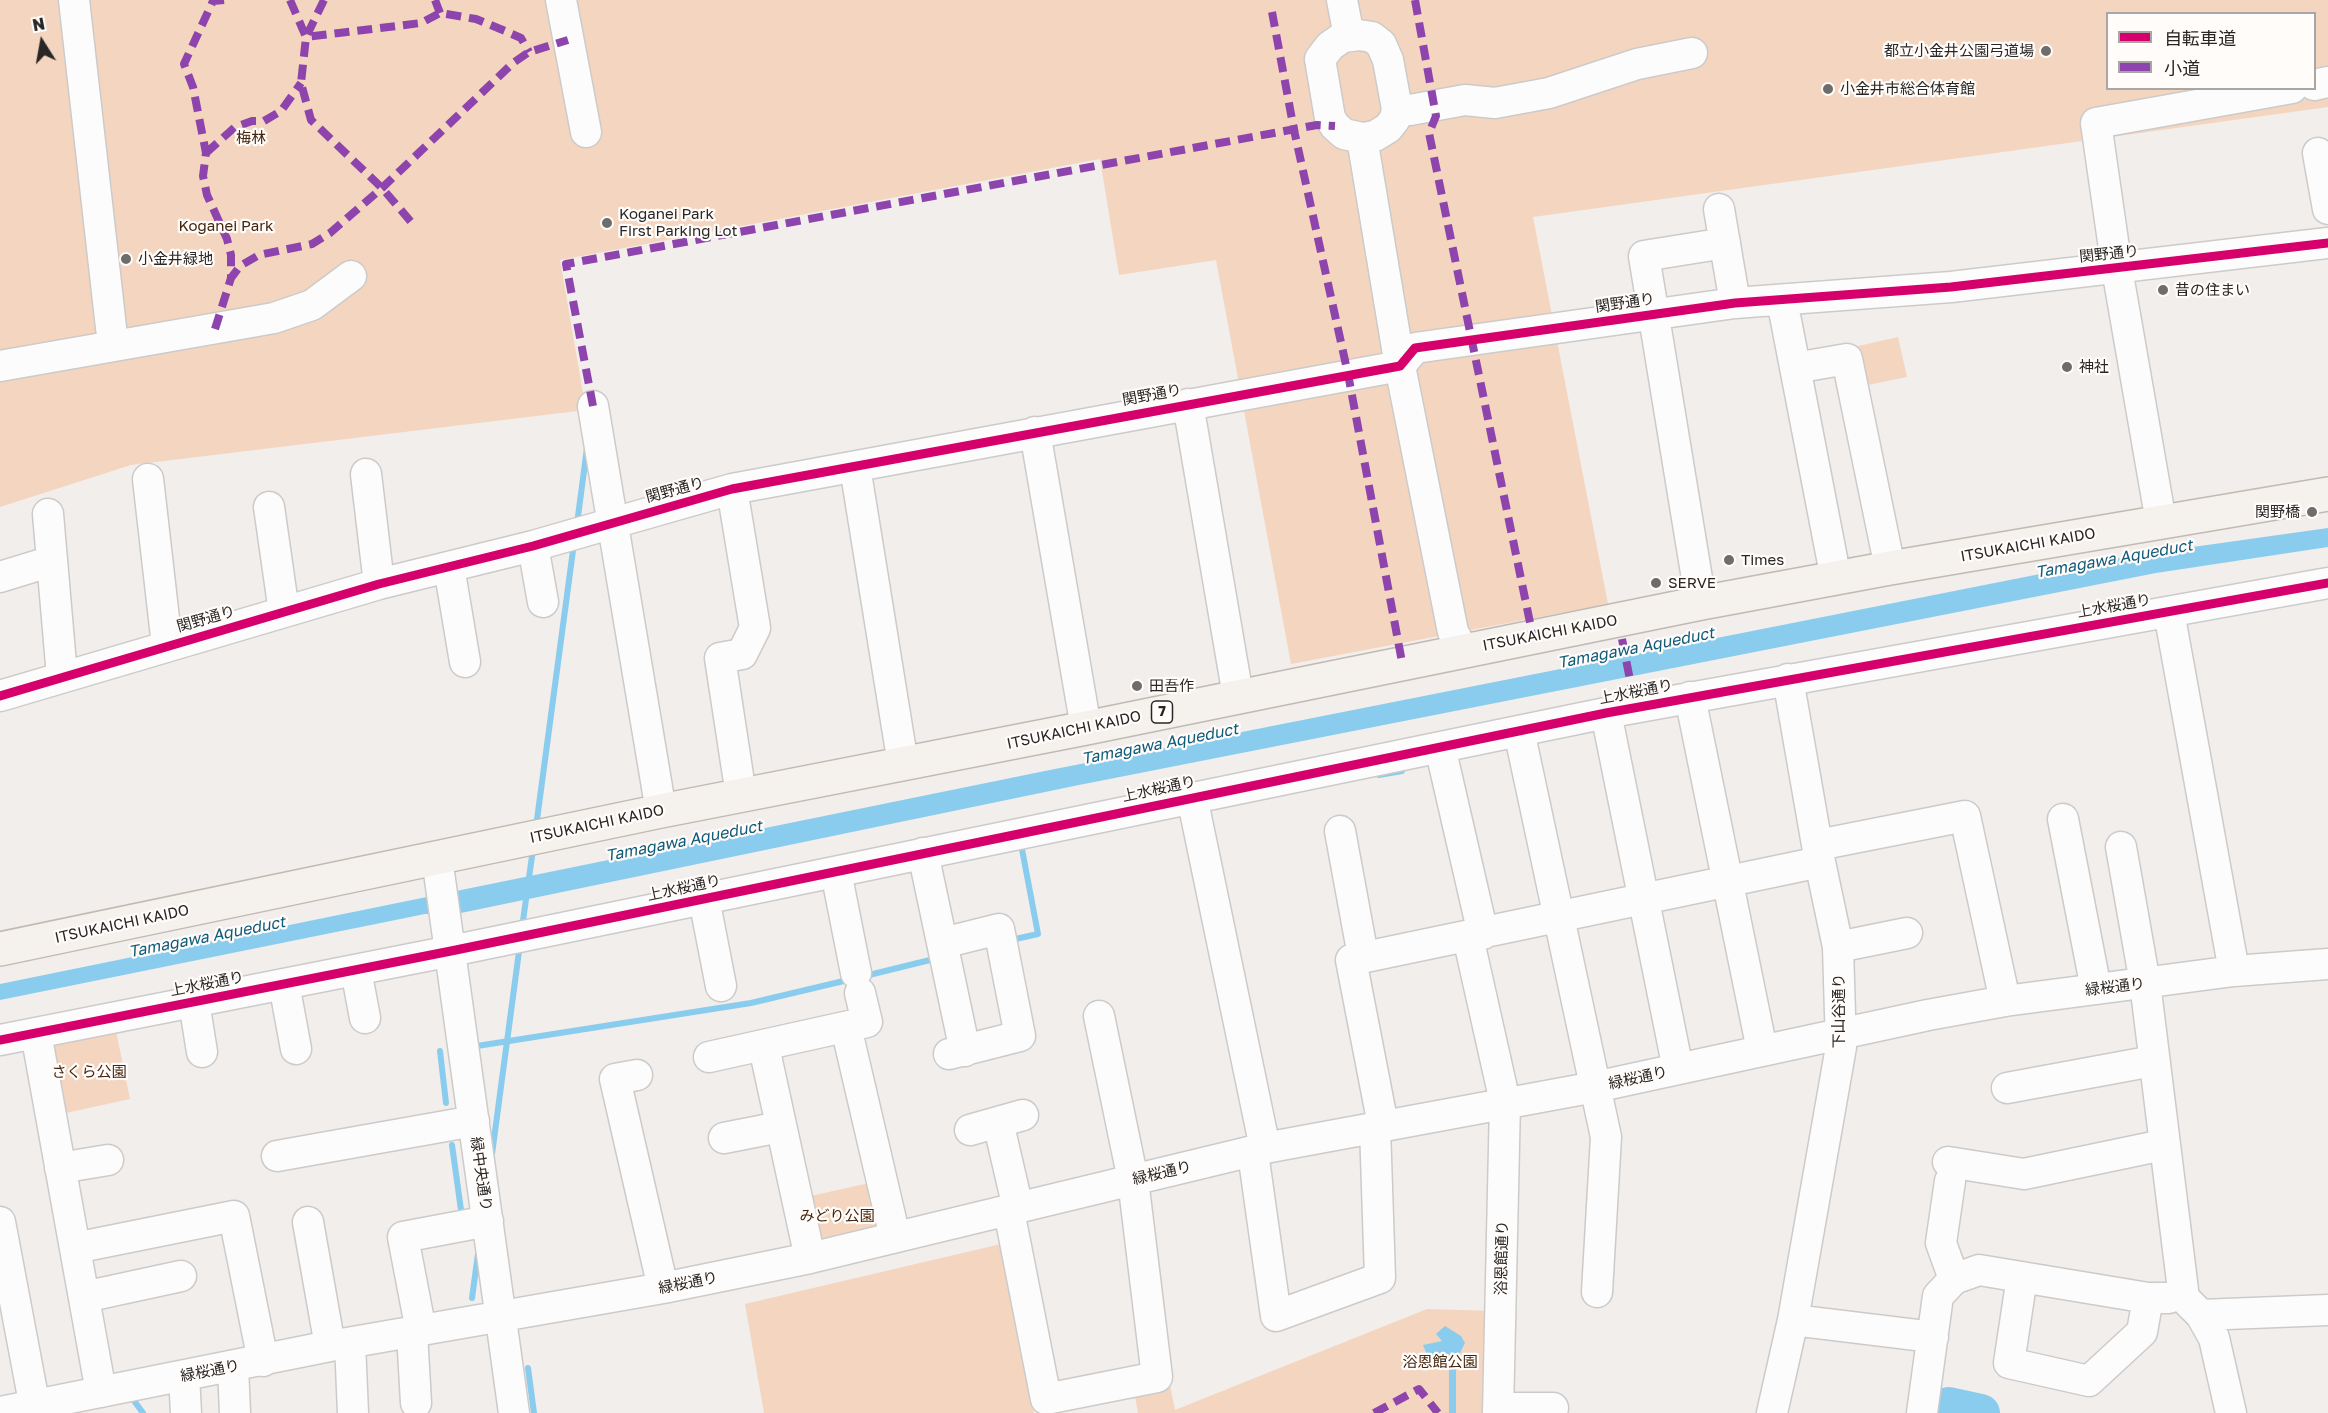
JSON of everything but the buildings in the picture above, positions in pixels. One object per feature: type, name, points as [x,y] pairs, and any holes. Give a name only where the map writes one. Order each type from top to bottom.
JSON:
[{"type":"main road","name":"ITSUKAICHI KAIDO","points":[[0,949],[438,864],[661,811],[1086,728],[1701,603],[1890,568],[2328,494]]},
{"type":"street","points":[[74,0],[113,345]]},
{"type":"street","points":[[561,0],[586,132]]},
{"type":"street","points":[[1342,0],[1349,36]]},
{"type":"street","points":[[1349,36],[1372,37],[1381,44],[1388,60],[1397,109],[1395,119],[1388,128],[1369,137],[1344,134],[1330,118],[1320,59],[1330,46],[1349,36]]},
{"type":"street","points":[[1397,109],[1410,110],[1465,99],[1495,103],[1549,93],[1637,64],[1692,53]]},
{"type":"street","points":[[2161,522],[2117,269],[2096,123],[2281,90]]},
{"type":"street","points":[[1369,137],[1453,632],[1463,650]]},
{"type":"street","points":[[2318,153],[2328,209]]},
{"type":"street","points":[[1719,209],[1735,303]]},
{"type":"street","points":[[1701,603],[1644,256],[1725,243]]},
{"type":"street","name":"関野通り","points":[[0,696],[379,584],[533,546],[732,489],[855,468],[1188,404],[1408,357],[1655,314],[1735,303],[2117,269],[2328,243]]},
{"type":"street","points":[[0,366],[297,312],[312,305],[351,276]]},
{"type":"street","points":[[1782,300],[1836,579]]},
{"type":"street","points":[[1795,368],[1847,359],[1890,568]]},
{"type":"street","points":[[1188,404],[1238,696]]},
{"type":"street","points":[[593,406],[661,811]]},
{"type":"street","points":[[1035,432],[1086,728]]},
{"type":"street","points":[[855,468],[903,764]]},
{"type":"street","points":[[366,474],[379,584]]},
{"type":"street","points":[[148,480],[167,645]]},
{"type":"street","points":[[732,489],[755,628],[742,654],[720,658],[741,795]]},
{"type":"street","points":[[269,507],[284,612]]},
{"type":"street","points":[[48,514],[62,676]]},
{"type":"street","points":[[533,546],[543,602]]},
{"type":"street","points":[[0,577],[52,561]]},
{"type":"street","points":[[449,567],[465,662]]},
{"type":"street","name":"上水桜通り","points":[[0,1041],[356,970],[450,943],[704,899],[923,853],[1194,806],[1440,747],[1606,713],[2328,583]]},
{"type":"street","points":[[2169,612],[2234,971]]},
{"type":"street","name":"下山谷通り","points":[[1772,1413],[1793,1320],[1841,1047],[1838,947],[1788,679]]},
{"type":"street","points":[[1690,697],[1762,1050]]},
{"type":"street","points":[[1606,713],[1678,1070]]},
{"type":"street","points":[[1519,731],[1606,1137],[1597,1292]]},
{"type":"street","name":"浴恩館通り","points":[[1440,747],[1505,1102],[1498,1411]]},
{"type":"street","points":[[1194,806],[1259,1150],[1276,1316],[1380,1278],[1379,1126],[1351,960],[1727,881],[1819,854],[1965,816],[2005,1001]]},
{"type":"street","points":[[2064,819],[2096,989]]},
{"type":"street","points":[[1340,831],[1364,956]]},
{"type":"street","points":[[2121,847],[2145,983],[2163,1145],[2192,1307],[2214,1338],[2231,1413]]},
{"type":"street","points":[[923,853],[944,943],[957,1052],[1020,1036],[999,930],[944,943]]},
{"type":"street","name":"緑中央通り","points":[[438,864],[514,1413]]},
{"type":"street","points":[[709,1058],[867,1022],[836,872]]},
{"type":"street","points":[[704,899],[721,986]]},
{"type":"street","points":[[1838,947],[1907,933]]},
{"type":"street","name":"緑桜通り","points":[[0,1412],[93,1400],[183,1376],[340,1344],[663,1288],[810,1258],[1259,1150],[1505,1102],[1595,1087],[1762,1050],[2005,1001],[2234,971],[2328,964]]},
{"type":"street","points":[[356,970],[365,1018]]},
{"type":"street","points":[[284,984],[296,1049]]},
{"type":"street","points":[[194,1002],[202,1052]]},
{"type":"street","points":[[997,1122],[1046,1399],[1157,1377],[1133,1180],[1099,1016]]},
{"type":"street","points":[[846,1027],[895,1237]]},
{"type":"street","points":[[36,1033],[84,1297],[93,1400]]},
{"type":"street","points":[[764,1047],[810,1258]]},
{"type":"street","points":[[2007,1088],[2153,1061]]},
{"type":"street","points":[[638,1075],[615,1079],[663,1288]]},
{"type":"street","points":[[277,1156],[474,1121]]},
{"type":"street","points":[[723,1138],[780,1127]]},
{"type":"street","points":[[1954,1279],[1941,1243],[1949,1172],[2024,1174],[2163,1145]]},
{"type":"street","points":[[60,1168],[108,1160]]},
{"type":"street","points":[[75,1248],[234,1216],[263,1361]]},
{"type":"street","points":[[416,1403],[417,1332],[403,1237],[488,1221]]},
{"type":"street","points":[[0,1222],[35,1409]]},
{"type":"street","points":[[308,1222],[340,1344],[353,1413]]},
{"type":"street","points":[[1923,1406],[1938,1296],[1954,1279],[1979,1270],[2192,1307],[2328,1310]]},
{"type":"street","points":[[84,1297],[181,1276]]},
{"type":"street","points":[[2022,1277],[2010,1363],[2089,1381],[2142,1332],[2148,1298]]},
{"type":"street","points":[[1793,1320],[1933,1337]]},
{"type":"street","points":[[233,1367],[236,1413]]},
{"type":"street","points":[[183,1376],[186,1413]]},
{"type":"street","points":[[1498,1411],[1553,1408]]},
{"type":"green space","name":"Koganei Park","points":[[0,0],[2328,0],[2328,107],[1533,217],[1608,604],[1291,664],[1216,260],[1119,275],[1100,159],[560,260],[586,410],[131,465],[0,507]]},
{"type":"green space","points":[[1898,337],[1907,377],[1863,386],[1854,347]]},
{"type":"green space","name":"さくら公園","points":[[116,1031],[130,1099],[61,1114],[47,1044]]},
{"type":"green space","name":"みどり公園","points":[[874,1182],[883,1221],[877,1233],[825,1246],[815,1240],[806,1197]]},
{"type":"green space","points":[[1001,1244],[1034,1413],[764,1413],[745,1304]]},
{"type":"green space","name":"浴恩館公園","points":[[1427,1309],[1495,1311],[1494,1413],[1138,1413],[1135,1396],[1170,1385],[1175,1410]]},
{"type":"water","points":[[2328,528],[2328,547],[2156,573],[1079,785],[456,914],[425,914],[0,1000],[0,984],[1040,772],[2136,555]]},
{"type":"water","points":[[1445,1326],[1461,1336],[1465,1343],[1456,1361],[1456,1413],[1449,1413],[1449,1370],[1439,1355],[1428,1357],[1423,1345],[1442,1341],[1436,1334]]},
{"type":"waterway","points":[[577,524],[587,448]]},
{"type":"waterway","points":[[536,827],[574,543]]},
{"type":"waterway","points":[[1379,775],[1402,771]]},
{"type":"waterway","points":[[1011,940],[1038,934],[1021,844],[1025,843]]},
{"type":"waterway","name":"Tamagawa Aqueduct","points":[[522,928],[533,849]]},
{"type":"waterway","points":[[492,1154],[520,944]]},
{"type":"waterway","points":[[865,976],[934,959]]},
{"type":"waterway","points":[[477,1046],[751,1003],[852,979]]},
{"type":"waterway","points":[[440,1051],[446,1103]]},
{"type":"waterway","points":[[452,1145],[461,1210]]},
{"type":"waterway","points":[[472,1298],[478,1254]]},
{"type":"waterway","points":[[528,1368],[534,1413]]},
{"type":"waterway","points":[[127,1399],[132,1398],[143,1413]]},
{"type":"waterway","points":[[1929,1413],[1949,1406],[1981,1413]]},
{"type":"marked path","points":[[224,0],[213,1],[184,64],[193,87],[206,153],[203,176],[207,195],[227,239],[231,255],[231,278],[240,266],[259,255],[312,244],[330,233],[382,188],[513,63],[529,52],[568,40]]},
{"type":"marked path","points":[[290,0],[306,37],[421,23],[440,13],[476,19],[521,38],[529,52]]},
{"type":"marked path","points":[[324,0],[306,37],[301,83],[311,120],[382,188],[412,223]]},
{"type":"marked path","points":[[435,0],[440,13]]},
{"type":"marked path","points":[[1415,0],[1436,116],[1429,133],[1533,637]]},
{"type":"marked path","points":[[1272,12],[1294,130],[1348,374],[1402,662]]},
{"type":"marked path","points":[[206,153],[235,127],[252,121],[264,121],[281,111],[301,83]]},
{"type":"marked path","points":[[593,406],[566,264],[1317,125],[1335,126]]},
{"type":"marked path","points":[[215,329],[231,278]]},
{"type":"marked path","points":[[1622,639],[1631,685]]},
{"type":"marked path","points":[[1374,1413],[1419,1389],[1438,1413]]},
{"type":"cycle path","points":[[0,696],[379,584],[533,546],[732,489],[1400,366],[1415,348],[1735,303],[1951,287],[2328,243]]},
{"type":"cycle path","points":[[0,1040],[451,951],[1606,713],[2328,583]]},
{"type":"place","name":"都立小金井公園弓道場","points":[[2046,51]]},
{"type":"place","name":"小金井市総合体育館","points":[[1828,89]]},
{"type":"place","name":"Koganei Park First Parking Lot","points":[[607,223]]},
{"type":"place","name":"小金井緑地","points":[[126,259]]},
{"type":"place","name":"昔の住まい","points":[[2163,290]]},
{"type":"place","name":"神社","points":[[2067,367]]},
{"type":"place","name":"関野橋","points":[[2312,512]]},
{"type":"place","name":"Times","points":[[1729,560]]},
{"type":"place","name":"SERVE","points":[[1656,583]]},
{"type":"place","name":"田吾作","points":[[1137,686]]},
{"type":"park label","name":"梅林","points":[[251,138]]}]
